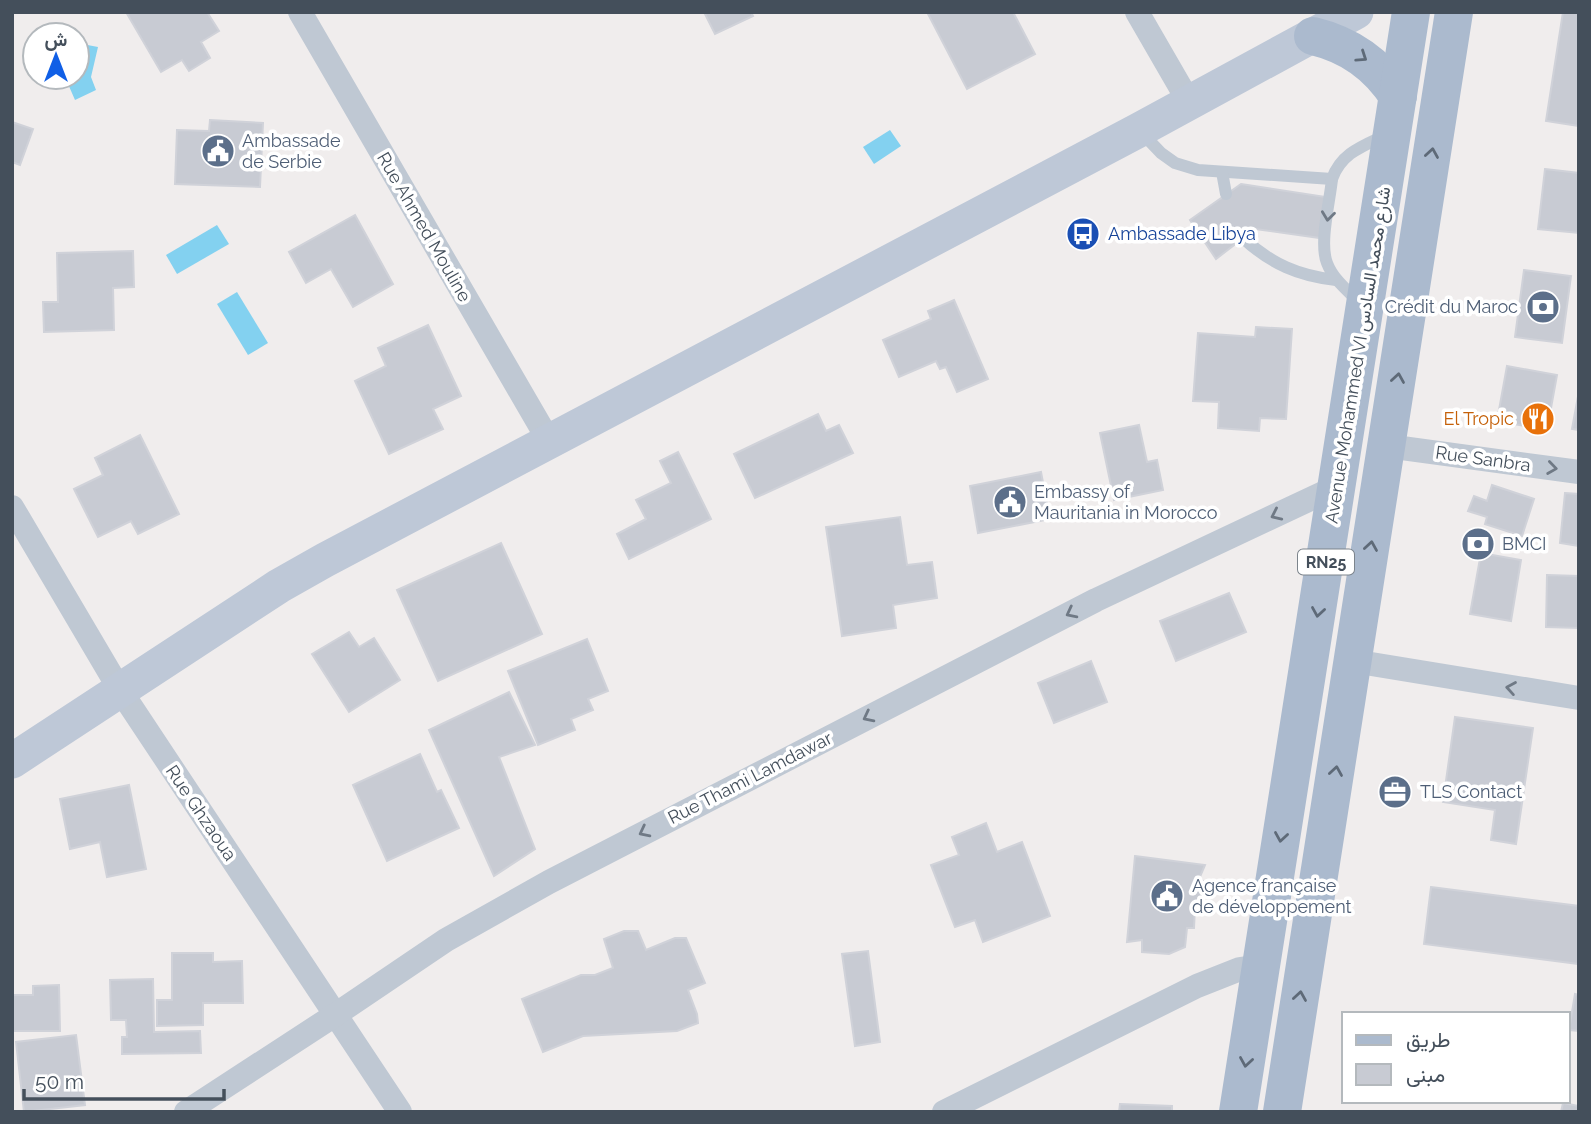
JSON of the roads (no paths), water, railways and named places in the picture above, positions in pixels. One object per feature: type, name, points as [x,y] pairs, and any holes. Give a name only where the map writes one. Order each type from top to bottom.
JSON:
[{"type":"main road","points":[[12,761],[291,579],[1139,130],[1356,12]]},
{"type":"main road","name":"Avenue Mohammed VI شارع محمد السادس","points":[[1238,1112],[1411,12]]},
{"type":"main road","name":"RN25","points":[[1282,1112],[1454,12]]},
{"type":"main road","points":[[1313,36],[1329,40],[1358,54],[1379,71],[1396,114]]},
{"type":"street","name":"Rue Ahmed Mouline","points":[[300,12],[549,441]]},
{"type":"street","points":[[1137,12],[1189,102]]},
{"type":"street","name":"Rue Sanbra","points":[[1387,446],[1579,472]]},
{"type":"street","name":"Rue Thami Lamdawar","points":[[186,1112],[446,940],[549,882],[1096,600],[1338,486]]},
{"type":"street","name":"Rue Ghzaoua","points":[[12,508],[120,690],[400,1112]]},
{"type":"street","points":[[1353,661],[1579,698]]},
{"type":"street","points":[[944,1112],[1197,986],[1240,969],[1260,966]]},
{"type":"lane","points":[[1365,308],[1336,279],[1323,253],[1332,179],[1336,168],[1349,154],[1396,114]]},
{"type":"lane","points":[[1139,130],[1175,163],[1198,170],[1332,179]]},
{"type":"lane","points":[[1222,172],[1226,194]]},
{"type":"lane","points":[[1243,238],[1266,257],[1294,272],[1336,279]]},
{"type":"water","points":[[91,46],[98,47],[91,77]]},
{"type":"water","points":[[91,77],[96,90],[75,100],[71,91],[91,91]]},
{"type":"water","points":[[890,130],[901,146],[874,164],[863,147]]},
{"type":"water","points":[[217,225],[229,244],[177,274],[166,255]]},
{"type":"water","points":[[237,292],[268,343],[248,355],[217,304]]},
{"type":"place","name":"Ambassade de Serbie","points":[[218,151]]},
{"type":"place","name":"Ambassade Libya","points":[[1083,234]]},
{"type":"place","name":"Crédit du Maroc","points":[[1543,307]]},
{"type":"place","name":"El Tropic","points":[[1538,419]]},
{"type":"place","name":"Embassy of Mauritania in Morocco","points":[[1010,502]]},
{"type":"place","name":"BMCI","points":[[1478,544]]},
{"type":"place","name":"TLS Contact","points":[[1395,792]]},
{"type":"place","name":"Agence française de développement","points":[[1167,896]]}]
